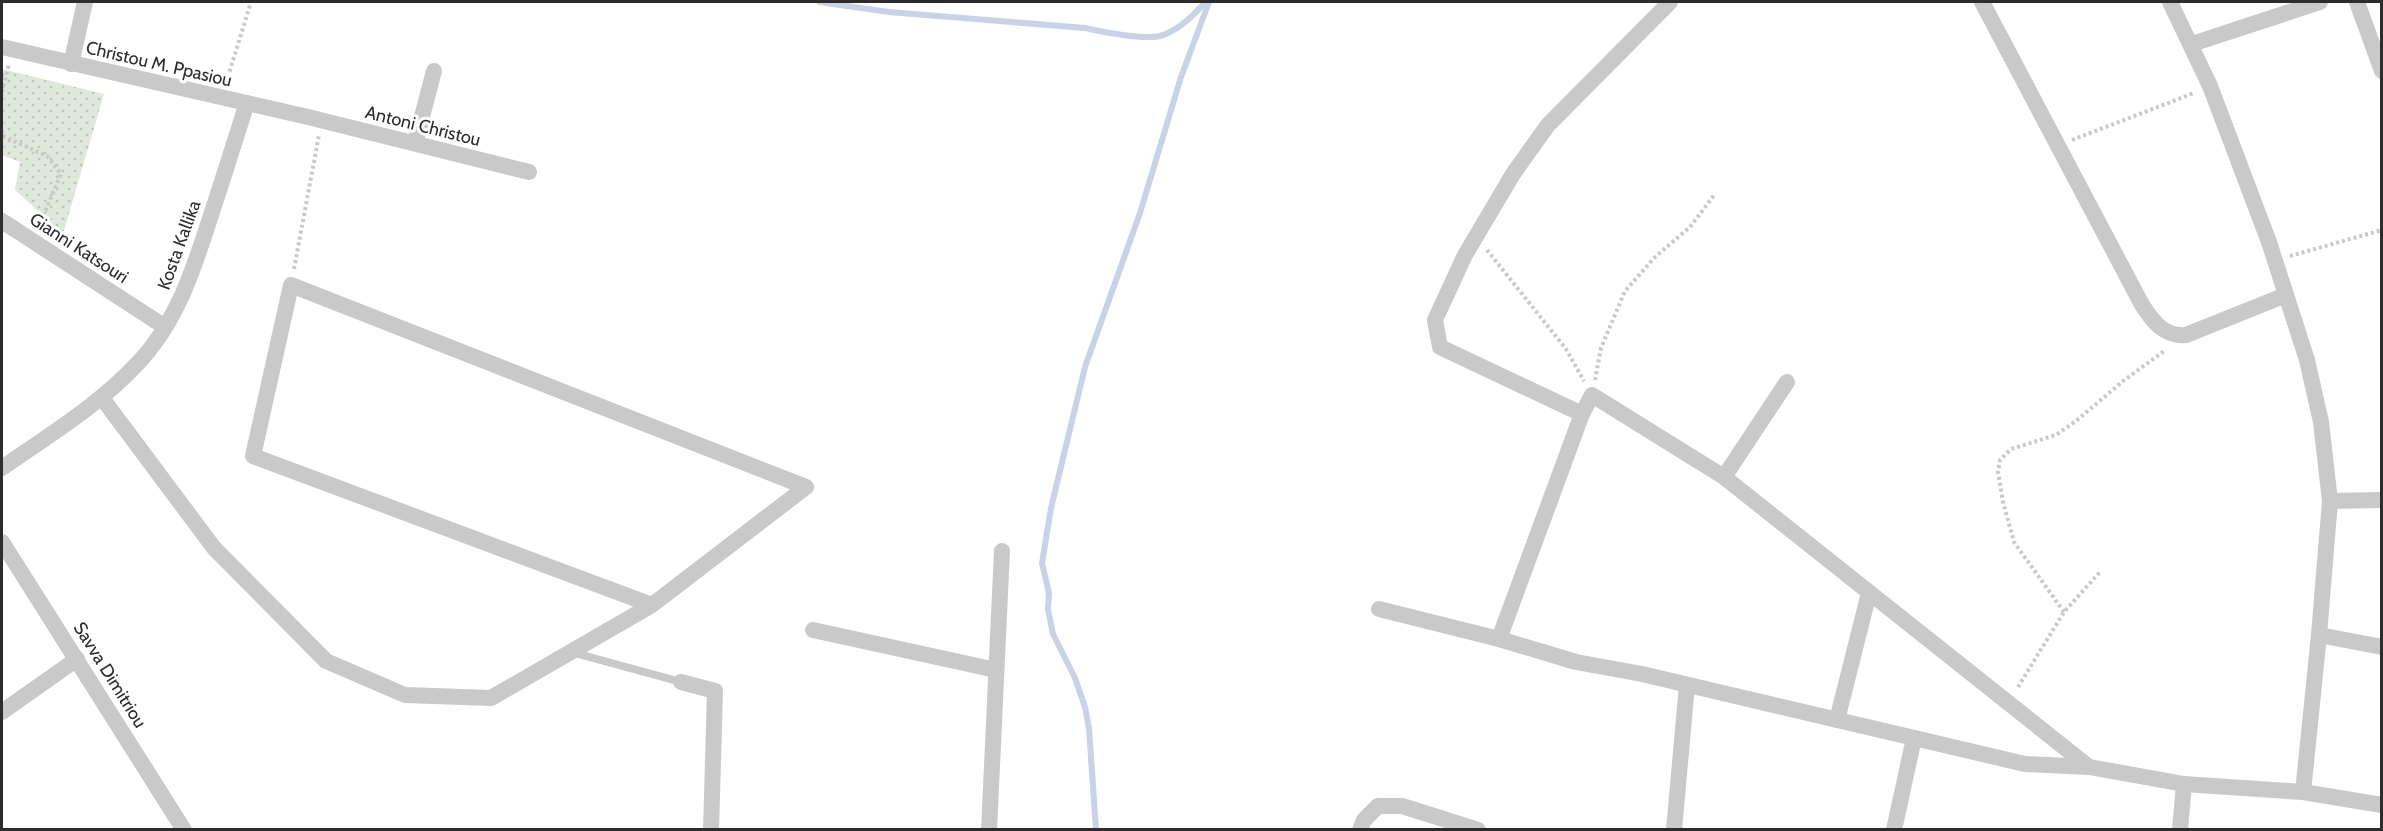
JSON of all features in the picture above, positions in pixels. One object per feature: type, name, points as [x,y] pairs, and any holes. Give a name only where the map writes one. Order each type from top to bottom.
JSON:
[{"type":"street","points":[[71,64],[85,2]]},
{"type":"street","points":[[1582,414],[1440,347],[1435,320],[1476,236],[1513,174],[1548,126],[1670,2]]},
{"type":"street","points":[[1982,2],[2141,303],[2159,328],[2177,336],[2186,335],[2286,295]]},
{"type":"street","points":[[2170,2],[2192,44],[2210,86],[2275,260],[2314,388],[2330,501],[2303,792]]},
{"type":"street","points":[[2192,44],[2320,2]]},
{"type":"street","points":[[2357,2],[2382,71]]},
{"type":"street","name":"Christou M. Ppasiou","points":[[7,48],[315,119]]},
{"type":"street","points":[[415,144],[434,71]]},
{"type":"street","name":"Kosta Kallika","points":[[2,468],[102,398],[140,361],[165,327],[184,293],[196,261],[247,104]]},
{"type":"street","name":"Antoni Christou","points":[[315,119],[529,172]]},
{"type":"street","name":"Gianni Katsouri","points":[[2,221],[165,327]]},
{"type":"street","points":[[102,398],[214,548],[326,661],[405,695],[490,698],[652,605],[806,487],[291,285],[253,456],[652,605]]},
{"type":"street","points":[[1724,477],[1788,382]]},
{"type":"street","points":[[1499,639],[1582,414],[1592,395],[1724,477],[2088,767]]},
{"type":"street","points":[[2330,501],[2382,500]]},
{"type":"street","name":"Savva Dimitriou","points":[[2,542],[184,830]]},
{"type":"street","points":[[989,830],[1002,551]]},
{"type":"street","points":[[1837,720],[1869,592]]},
{"type":"street","points":[[1379,609],[1499,639],[1576,662],[1687,685],[2025,764],[2088,767],[2184,784],[2303,792],[2382,805]]},
{"type":"street","points":[[813,630],[996,670]]},
{"type":"street","points":[[2319,635],[2382,647]]},
{"type":"street","points":[[2,712],[77,659]]},
{"type":"street","points":[[681,682],[715,691],[711,830]]},
{"type":"street","points":[[1674,830],[1687,685]]},
{"type":"street","points":[[1894,830],[1914,738]]},
{"type":"street","points":[[2180,830],[2184,784]]},
{"type":"street","points":[[1360,830],[1364,820],[1378,806],[1402,806],[1478,830]]},
{"type":"lane","points":[[571,652],[681,682]]},
{"type":"path","points":[[222,98],[251,2]]},
{"type":"path","points":[[2,92],[7,48]]},
{"type":"path","points":[[2058,146],[2210,86]]},
{"type":"path","points":[[291,285],[315,119]]},
{"type":"path","points":[[2,130],[3,136],[47,156],[61,174],[32,241]]},
{"type":"path","points":[[1592,395],[1601,348],[1626,291],[1654,257],[1690,227],[1714,194]]},
{"type":"path","points":[[2275,260],[2382,230]]},
{"type":"path","points":[[1476,236],[1566,349],[1592,395]]},
{"type":"path","points":[[2064,612],[2014,542],[2003,502],[1998,472],[2000,460],[2012,449],[2056,435],[2076,421],[2123,381],[2156,359],[2177,336]]},
{"type":"path","points":[[2008,703],[2064,612],[2100,572]]},
{"type":"shaded area","points":[[2,69],[104,94],[63,234],[15,190],[20,162],[2,155]]},
{"type":"waterway","points":[[819,2],[889,12],[1085,28],[1144,37],[1160,36],[1173,30],[1191,17],[1205,2]]},
{"type":"waterway","points":[[1096,830],[1089,728],[1085,707],[1075,678],[1053,634],[1048,609],[1049,593],[1042,563],[1051,508],[1085,367],[1140,213],[1181,77],[1209,2]]}]
